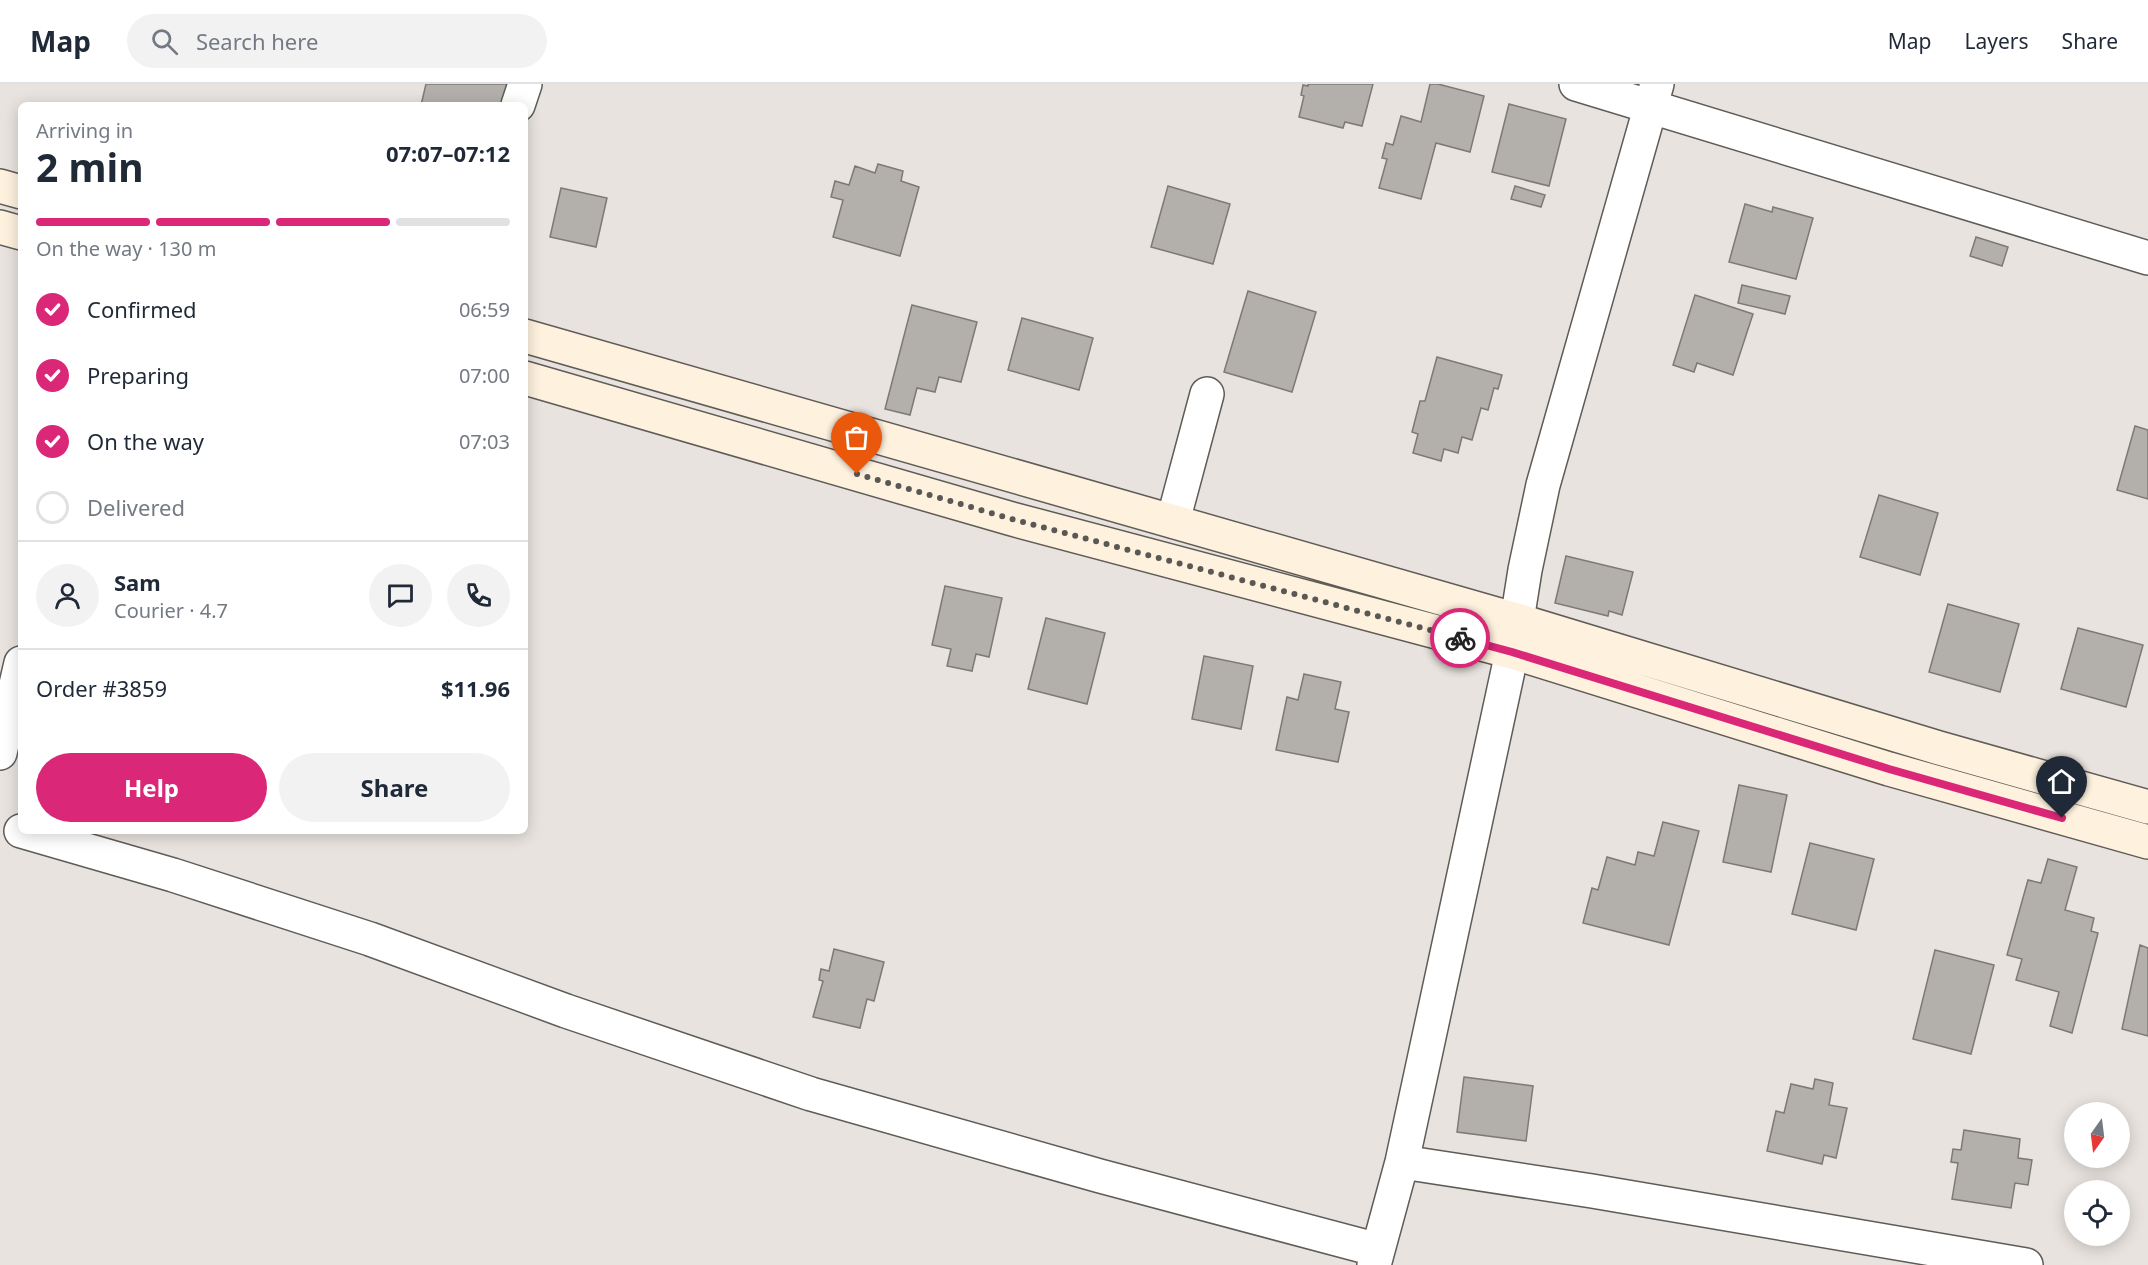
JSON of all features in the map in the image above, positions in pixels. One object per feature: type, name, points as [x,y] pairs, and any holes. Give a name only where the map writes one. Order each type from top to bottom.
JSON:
[{"type":"street","points":[[519,102],[525,84]]},
{"type":"street","points":[[1576,84],[1654,95],[2148,258]]},
{"type":"street","points":[[31,834],[172,875],[370,939],[566,1011],[811,1094],[1100,1176],[1376,1258],[1402,1162],[1512,652],[1529,548],[1544,485],[1654,95]]},
{"type":"street","points":[[0,186],[18,191]]},
{"type":"street","points":[[0,227],[18,232]]},
{"type":"street","points":[[528,337],[1517,620],[1939,748],[2148,807]]},
{"type":"street","points":[[528,379],[1012,519],[1512,652],[1889,769],[2148,842]]},
{"type":"street","points":[[1173,521],[1207,394]]},
{"type":"street","points":[[0,753],[18,676]]},
{"type":"street","points":[[0,825],[18,830]]},
{"type":"street","points":[[1402,1162],[1592,1191],[2026,1265]]},
{"type":"building","points":[[426,84],[507,84],[504,97],[507,102],[422,102]]},
{"type":"building","points":[[1308,84],[1373,84],[1362,126],[1345,122],[1343,128],[1299,117],[1304,96],[1301,95],[1303,85],[1308,86]]},
{"type":"building","points":[[1430,84],[1484,96],[1470,152],[1436,143],[1421,199],[1379,188],[1387,159],[1382,158],[1386,143],[1393,145],[1401,116],[1421,122]]},
{"type":"building","points":[[1509,104],[1566,119],[1549,186],[1492,172]]},
{"type":"building","points":[[878,164],[903,171],[901,181],[919,187],[900,256],[833,237],[843,200],[831,197],[835,181],[849,185],[855,166],[875,173]]},
{"type":"building","points":[[1168,186],[1230,204],[1213,264],[1151,247]]},
{"type":"building","points":[[1515,186],[1545,195],[1541,207],[1511,199]]},
{"type":"building","points":[[561,188],[607,198],[596,247],[550,237]]},
{"type":"building","points":[[1745,204],[1772,212],[1773,207],[1813,218],[1796,279],[1729,262]]},
{"type":"building","points":[[1976,237],[2008,247],[2002,266],[1970,256]]},
{"type":"building","points":[[1742,285],[1790,296],[1785,314],[1738,303]]},
{"type":"building","points":[[1248,291],[1316,312],[1292,392],[1224,372]]},
{"type":"building","points":[[1695,295],[1753,314],[1733,375],[1697,363],[1694,372],[1673,365]]},
{"type":"building","points":[[912,305],[977,322],[961,382],[939,377],[935,392],[917,388],[910,415],[885,409]]},
{"type":"building","points":[[1022,318],[1093,338],[1079,390],[1008,370]]},
{"type":"building","points":[[1437,357],[1502,375],[1498,389],[1494,388],[1488,410],[1481,408],[1472,440],[1462,437],[1458,453],[1444,449],[1441,461],[1413,453],[1418,434],[1412,432],[1420,401],[1425,401]]},
{"type":"building","points":[[2135,426],[2148,430],[2148,499],[2117,490]]},
{"type":"building","points":[[1879,495],[1938,513],[1920,575],[1860,557]]},
{"type":"building","points":[[1566,556],[1633,572],[1622,615],[1609,611],[1608,616],[1555,603]]},
{"type":"building","points":[[945,586],[1002,598],[989,657],[976,654],[972,671],[947,666],[951,649],[932,645]]},
{"type":"building","points":[[1948,604],[2019,624],[2000,692],[1929,672]]},
{"type":"building","points":[[1046,618],[1105,633],[1087,704],[1028,689]]},
{"type":"building","points":[[2078,628],[2143,645],[2126,707],[2061,689]]},
{"type":"building","points":[[1204,656],[1253,666],[1241,729],[1192,719]]},
{"type":"building","points":[[1304,674],[1341,682],[1335,709],[1349,712],[1338,762],[1276,750],[1287,697],[1298,700]]},
{"type":"building","points":[[1739,785],[1787,795],[1771,872],[1723,862]]},
{"type":"building","points":[[1663,822],[1699,831],[1669,945],[1583,923],[1592,888],[1598,890],[1607,857],[1635,865],[1638,852],[1654,856]]},
{"type":"building","points":[[1810,843],[1874,859],[1856,930],[1792,914]]},
{"type":"building","points":[[2048,859],[2077,867],[2065,910],[2094,918],[2091,931],[2098,933],[2072,1033],[2050,1026],[2059,992],[2016,980],[2022,959],[2007,955],[2028,880],[2041,883]]},
{"type":"building","points":[[2140,945],[2148,948],[2148,1036],[2122,1029]]},
{"type":"building","points":[[834,949],[884,962],[874,1001],[867,999],[860,1028],[813,1017],[823,981],[819,980],[821,969],[829,971]]},
{"type":"building","points":[[1935,950],[1994,965],[1971,1054],[1913,1039]]},
{"type":"building","points":[[1464,1077],[1533,1086],[1526,1141],[1457,1132]]},
{"type":"building","points":[[1815,1079],[1833,1083],[1829,1105],[1847,1108],[1836,1158],[1824,1155],[1822,1164],[1767,1151],[1776,1111],[1784,1113],[1791,1084],[1813,1089]]},
{"type":"building","points":[[1964,1130],[2020,1139],[2018,1158],[2032,1160],[2028,1185],[2015,1183],[2011,1208],[1952,1199],[1958,1163],[1951,1162],[1953,1149],[1961,1150]]},
{"type":"way so far","points":[[857,474],[1012,519],[1460,638]]},
{"type":"route","points":[[1460,638],[1889,769],[2062,818]]}]
